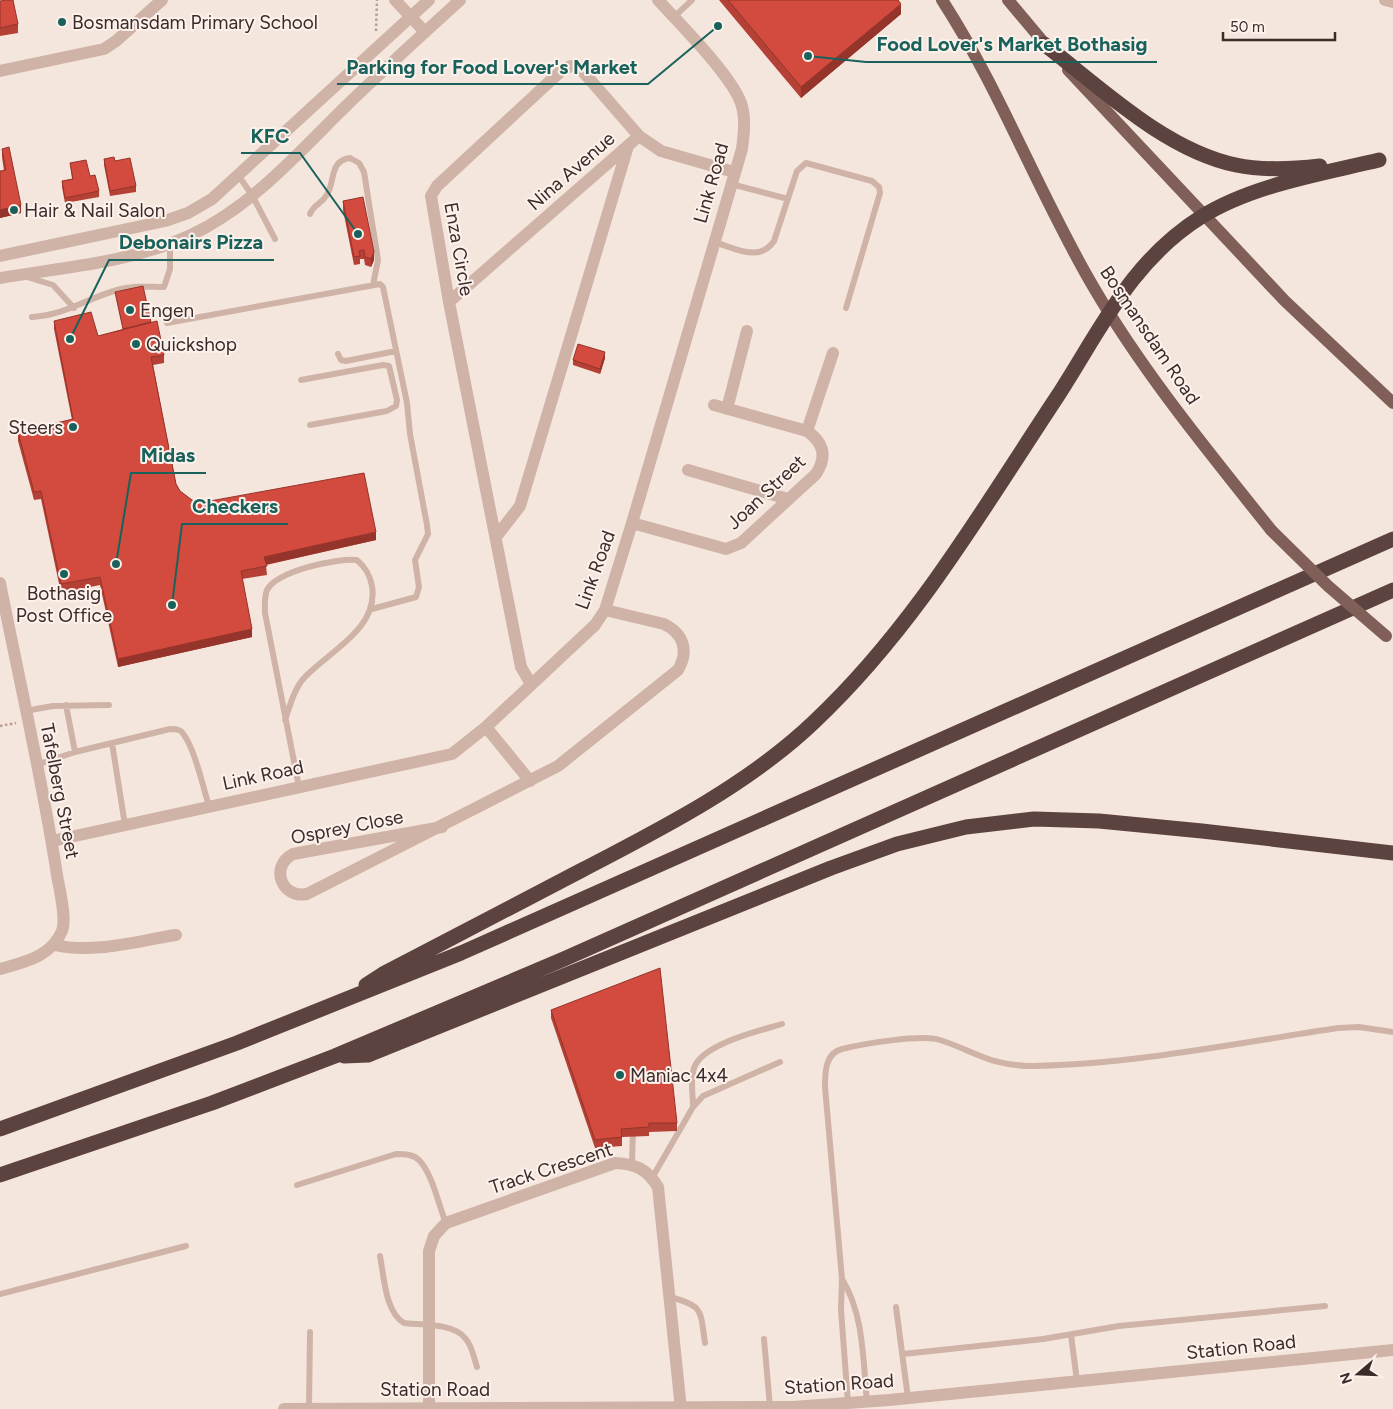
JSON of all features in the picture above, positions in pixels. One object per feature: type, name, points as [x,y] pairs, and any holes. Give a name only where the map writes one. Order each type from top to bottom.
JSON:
[{"type":"highway","points":[[1044,44],[1126,108],[1162,133],[1193,151],[1212,159],[1237,165],[1264,168],[1304,168],[1386,159]]},
{"type":"highway","points":[[357,995],[366,985],[383,974],[632,844],[696,807],[748,775],[811,725],[864,674],[936,580],[1084,354],[1108,312],[1129,282],[1155,252],[1204,214],[1247,196],[1288,182],[1386,159]]},
{"type":"highway","points":[[0,1129],[237,1043],[532,922],[1393,539]]},
{"type":"highway","points":[[0,1175],[212,1103],[335,1056],[582,951],[1393,590]]},
{"type":"highway","points":[[335,1056],[368,1055],[831,868],[897,844],[966,828],[1034,819],[1100,821],[1393,853]]},
{"type":"main road","name":"Bosmansdam Road","points":[[942,0],[984,74],[1069,242],[1108,312],[1142,364],[1271,530],[1328,586],[1390,639]]},
{"type":"main road","points":[[1008,0],[1044,44],[1285,301],[1393,403]]},
{"type":"street","points":[[0,71],[104,49],[116,41],[162,0]]},
{"type":"street","points":[[395,0],[425,32]]},
{"type":"street","points":[[0,256],[166,221],[188,213],[212,199],[429,0]]},
{"type":"street","points":[[0,278],[135,256],[170,244],[210,226],[252,195],[460,0]]},
{"type":"street","name":"Link Road","points":[[52,841],[445,757],[460,749],[486,727],[590,632],[604,610],[632,523],[742,149],[744,125],[733,85],[658,0]]},
{"type":"street","points":[[1385,0],[1393,2]]},
{"type":"street","name":"Enza Circle","points":[[531,684],[521,667],[449,302],[432,204],[433,191],[562,70],[571,66],[579,67],[639,136]]},
{"type":"street","name":"Nina Avenue","points":[[449,302],[639,136],[661,151],[732,178]]},
{"type":"street","points":[[496,537],[520,506],[628,146]]},
{"type":"street","points":[[727,409],[747,331]]},
{"type":"street","points":[[807,431],[834,353]]},
{"type":"street","name":"Joan Street","points":[[632,523],[726,549],[741,543],[816,474],[823,462],[822,447],[819,441],[807,431],[714,405]]},
{"type":"street","points":[[688,470],[788,499]]},
{"type":"street","name":"Tafelberg Street","points":[[0,583],[52,841],[63,929],[55,945]]},
{"type":"street","name":"Osprey Close","points":[[442,827],[293,854],[286,858],[281,865],[280,872],[283,883],[290,892],[299,896],[307,894],[442,827],[558,766],[678,670],[685,652],[682,641],[672,628],[664,624],[604,610]]},
{"type":"street","points":[[486,727],[530,781]]},
{"type":"street","points":[[0,969],[34,959],[55,945],[70,948],[92,948],[176,935]]},
{"type":"street","name":"Track Crescent","points":[[446,1222],[615,1163],[632,1164],[644,1170],[652,1178]]},
{"type":"street","points":[[652,1178],[658,1187],[661,1201],[681,1409]]},
{"type":"street","points":[[429,1407],[429,1251],[434,1236],[446,1222]]},
{"type":"street","name":"Station Road","points":[[284,1409],[429,1407],[681,1409],[867,1402],[1393,1350]]},
{"type":"lane","points":[[674,17],[692,0]]},
{"type":"lane","points":[[310,214],[312,209],[326,196],[339,162],[350,158],[359,162],[364,172],[377,253],[373,285]]},
{"type":"lane","points":[[714,242],[756,254],[766,251],[774,241],[797,171],[806,163],[872,181],[879,187],[877,207],[846,308]]},
{"type":"lane","points":[[238,175],[252,195],[275,239]]},
{"type":"lane","points":[[732,178],[788,200]]},
{"type":"lane","points":[[32,318],[59,314],[92,298],[119,289],[144,286],[164,287],[170,269],[170,244]]},
{"type":"lane","points":[[18,275],[53,285],[60,290],[74,308]]},
{"type":"lane","points":[[167,323],[373,285],[380,284],[383,287],[407,403],[428,534],[415,560],[419,587],[416,597],[372,610]]},
{"type":"lane","points":[[338,354],[341,360],[346,361],[396,351]]},
{"type":"lane","points":[[301,380],[383,365],[389,366],[392,372],[397,400],[396,406],[387,411],[310,424]]},
{"type":"lane","points":[[285,720],[295,691],[304,678],[351,636],[366,620],[372,610],[374,596],[370,578],[367,570],[357,560],[343,560],[288,573],[273,583],[267,590],[265,614],[285,720],[299,787]]},
{"type":"lane","points":[[25,711],[66,705],[109,705]]},
{"type":"lane","points":[[66,705],[75,752]]},
{"type":"lane","points":[[36,765],[75,752],[170,729],[179,729],[184,734],[189,746],[209,806]]},
{"type":"lane","points":[[112,743],[125,824]]},
{"type":"lane","points":[[694,1106],[692,1080],[694,1067],[702,1054],[713,1048],[782,1024]]},
{"type":"lane","points":[[848,1403],[840,1310],[842,1279],[825,1087],[828,1062],[831,1055],[840,1050],[919,1038],[938,1039],[1001,1065],[1034,1066],[1160,1055],[1338,1028],[1359,1027],[1393,1032]]},
{"type":"lane","points":[[652,1178],[694,1106],[703,1096],[780,1062]]},
{"type":"lane","points":[[632,1123],[632,1164]]},
{"type":"lane","points":[[297,1185],[396,1154],[408,1154],[418,1160],[426,1171],[446,1222]]},
{"type":"lane","points":[[0,1294],[186,1246]]},
{"type":"lane","points":[[380,1256],[387,1290],[398,1320],[404,1323],[429,1325],[453,1330],[461,1334],[467,1339],[477,1367]]},
{"type":"lane","points":[[842,1279],[851,1292],[858,1320],[867,1402]]},
{"type":"lane","points":[[670,1297],[692,1303],[697,1307],[701,1317],[704,1343]]},
{"type":"lane","points":[[903,1354],[1071,1335],[1119,1326],[1326,1306]]},
{"type":"lane","points":[[896,1307],[908,1398]]},
{"type":"lane","points":[[310,1332],[310,1408]]},
{"type":"lane","points":[[1071,1335],[1077,1382]]},
{"type":"lane","points":[[764,1339],[770,1407]]},
{"type":"path","points":[[376,33],[377,0]]},
{"type":"building","points":[[13,0],[18,24],[0,28],[0,1]]},
{"type":"building","points":[[728,0],[898,0],[901,4],[801,87]]},
{"type":"building","points":[[9,147],[21,205],[0,210],[0,171],[6,170],[2,149]]},
{"type":"building","points":[[114,157],[115,161],[130,158],[136,186],[110,191],[104,159]]},
{"type":"building","points":[[86,160],[90,176],[95,175],[99,191],[65,198],[62,181],[73,179],[70,163]]},
{"type":"building","points":[[363,197],[374,252],[371,259],[365,257],[364,250],[359,251],[360,256],[354,257],[343,201]]},
{"type":"building","points":[[143,286],[151,322],[123,329],[115,292]]},
{"type":"building","points":[[91,312],[98,336],[157,321],[164,355],[151,357],[176,484],[180,491],[199,503],[364,473],[376,532],[264,557],[267,566],[241,571],[252,629],[118,659],[100,577],[61,584],[41,491],[34,492],[18,432],[73,419],[54,321]]},
{"type":"building","points":[[578,344],[605,352],[600,369],[573,360]]},
{"type":"building","name":"Maniac 4x4","points":[[660,968],[677,1123],[649,1123],[649,1127],[621,1129],[622,1137],[595,1140],[551,1010]]},
{"type":"place","name":"Bosmansdam Primary School","points":[[62,22]]},
{"type":"place","name":"Parking for Food Lover's Market","points":[[718,26]]},
{"type":"place","name":"Food Lover's Market Bothasig","points":[[808,56]]},
{"type":"place","name":"Hair & Nail Salon","points":[[14,210]]},
{"type":"place","name":"KFC","points":[[358,234]]},
{"type":"place","name":"Engen","points":[[130,310]]},
{"type":"place","name":"Debonairs Pizza","points":[[70,339]]},
{"type":"place","name":"Quickshop","points":[[136,344]]},
{"type":"place","name":"Steers","points":[[73,427]]},
{"type":"place","name":"Midas","points":[[116,564]]},
{"type":"place","name":"Bothasig Post Office","points":[[64,574]]},
{"type":"place","name":"Checkers","points":[[172,605]]},
{"type":"place","name":"Maniac 4x4","points":[[620,1075]]}]
